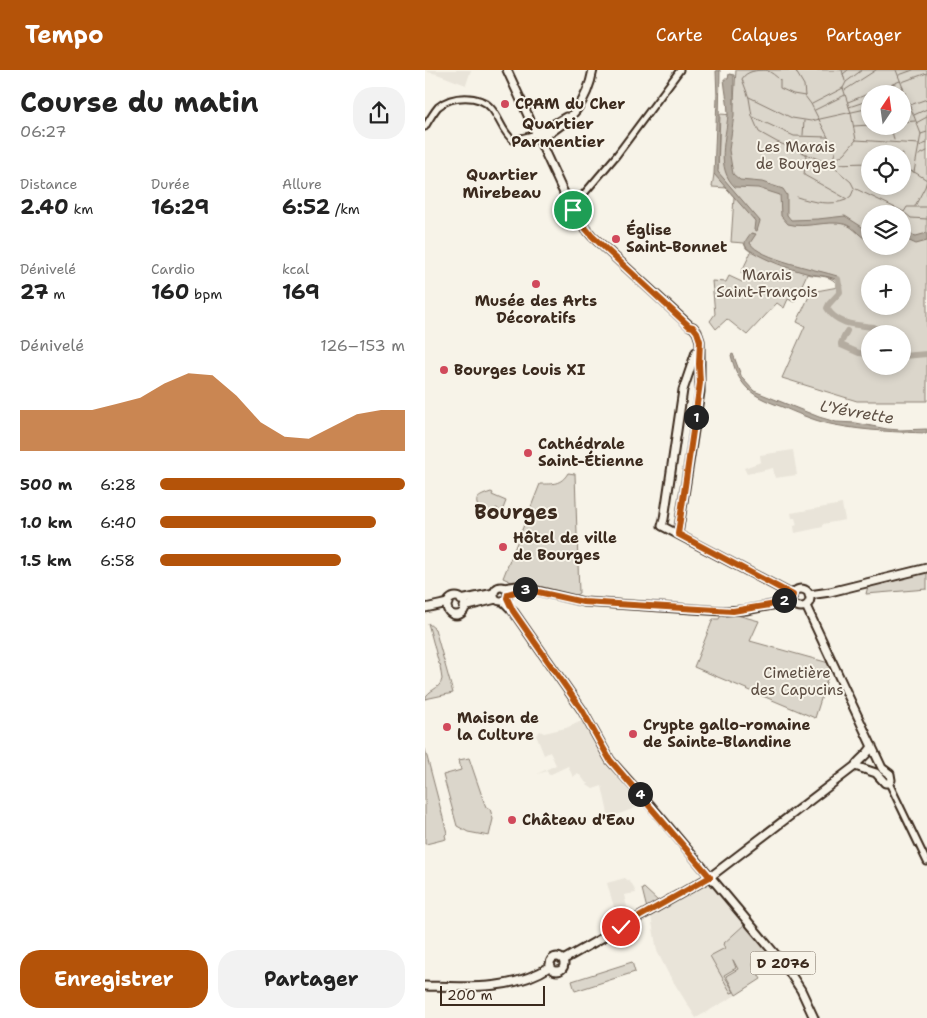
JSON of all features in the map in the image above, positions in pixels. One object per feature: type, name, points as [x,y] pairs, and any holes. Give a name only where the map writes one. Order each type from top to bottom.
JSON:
[{"type":"main road","points":[[507,70],[577,218],[592,236],[689,326],[696,338],[695,357],[683,389],[662,526],[793,598],[798,606],[806,606]]},
{"type":"main road","points":[[537,134],[561,121],[569,114],[580,96],[591,70]]},
{"type":"main road","points":[[678,534],[700,392],[700,341],[697,332],[693,327],[689,326]]},
{"type":"main road","points":[[687,378],[694,376],[699,378]]},
{"type":"main road","points":[[810,596],[927,568]]},
{"type":"main road","points":[[425,608],[448,606],[454,598],[463,604],[525,589],[583,602],[733,611],[770,605],[793,598],[800,589],[806,590],[810,596]]},
{"type":"main road","points":[[502,595],[582,710],[610,760],[710,877]]},
{"type":"main road","points":[[810,596],[806,606],[883,768],[892,776],[890,784],[882,781],[876,773],[855,766]]},
{"type":"main road","points":[[448,606],[450,613],[457,615],[463,612],[463,604]]},
{"type":"main road","points":[[863,768],[861,762],[872,746]]},
{"type":"main road","points":[[425,986],[494,986],[511,983],[551,966],[555,970],[559,970],[563,967],[563,960],[710,877],[855,766],[864,757],[875,755],[878,758]]},
{"type":"main road","name":"D 2076","points":[[710,877],[788,970],[801,990],[814,1018]]},
{"type":"street","points":[[573,210],[577,202],[621,149],[680,70]]},
{"type":"street","points":[[425,127],[438,108],[445,103],[464,98],[477,99],[491,107],[508,136],[513,140],[537,134]]},
{"type":"street","points":[[890,784],[927,862]]},
{"type":"shaded area","points":[[429,70],[471,70],[466,85],[428,72]]},
{"type":"shaded area","points":[[720,70],[718,172],[760,221],[757,231],[754,230],[755,221],[714,174],[717,98],[716,71]]},
{"type":"shaded area","points":[[729,74],[734,75],[734,115],[729,150],[733,174],[740,180],[762,182],[783,189],[787,195],[787,215],[791,220],[845,216],[861,226],[861,236],[844,224],[830,223],[802,226],[788,224],[781,216],[780,195],[758,188],[735,187],[725,171],[723,162],[728,115],[724,79],[728,79]]},
{"type":"shaded area","points":[[751,233],[756,234],[750,243],[756,249],[777,259],[837,276],[842,286],[838,287],[837,280],[833,278],[792,269],[751,251],[746,247],[745,243]]},
{"type":"shaded area","points":[[927,233],[927,241],[916,244],[911,242],[911,234],[916,236]]},
{"type":"shaded area","points":[[733,354],[742,378],[754,391],[836,422],[900,430],[927,429],[927,433],[892,432],[835,425],[810,418],[770,402],[748,389],[735,369],[731,355]]},
{"type":"shaded area","points":[[793,450],[797,475],[775,478],[773,468],[747,474],[744,468],[761,462],[760,455]]},
{"type":"shaded area","points":[[842,504],[845,520],[823,524],[823,527],[795,533],[794,526],[797,525],[791,513]]},
{"type":"shaded area","points":[[584,720],[600,753],[643,803],[640,806],[609,818],[602,786],[593,789],[587,785],[589,783],[586,783],[581,776],[577,774],[573,777],[568,766],[549,775],[547,771],[537,774],[556,765],[550,752],[544,755],[536,735],[540,731],[544,733],[566,728]]},
{"type":"shaded area","points":[[625,878],[632,884],[636,893],[624,895],[628,911],[616,914],[607,883]]},
{"type":"shaded area","points":[[708,884],[711,885],[745,924],[723,944],[739,969],[726,976],[736,995],[696,1018],[668,973],[657,951],[651,916]]},
{"type":"green space","name":"Les Marais de Bourges","points":[[736,70],[927,70],[927,401],[857,401],[782,378],[805,326],[797,322],[811,292],[838,287],[829,278],[807,274],[794,302],[788,299],[784,308],[777,303],[747,335],[727,319],[716,329],[710,321],[715,314],[712,281],[726,282],[729,276],[742,282],[745,275],[741,273],[751,252],[744,243],[731,242],[734,197],[727,188],[712,187],[714,174],[718,170],[720,114],[733,115]]},
{"type":"green space","points":[[568,473],[575,474],[579,593],[573,597],[518,585],[503,578],[540,484],[559,482]]},
{"type":"green space","points":[[491,492],[493,493],[492,495],[506,501],[501,514],[497,508],[483,516],[477,500]]},
{"type":"green space","points":[[927,572],[927,589],[866,594],[870,585]]},
{"type":"green space","name":"Cimetière des Capucins","points":[[721,615],[737,615],[759,621],[750,641],[829,663],[831,667],[815,718],[694,667],[713,619],[719,619]]},
{"type":"green space","points":[[428,623],[435,629],[453,693],[425,699],[441,683],[442,679],[441,665],[439,664]]},
{"type":"green space","points":[[425,749],[447,833],[445,835],[446,839],[426,844],[425,844]]},
{"type":"green space","points":[[469,758],[484,802],[486,807],[490,809],[493,819],[489,836],[468,832],[457,826],[443,775],[461,770],[459,760]]},
{"type":"green space","points":[[644,888],[659,902],[647,909],[642,889]]},
{"type":"green space","points":[[745,924],[769,953],[753,963],[761,979],[736,995],[726,976],[738,969],[733,960],[736,968],[724,975],[734,992],[731,993],[710,956],[725,948],[723,944]]},
{"type":"green space","points":[[632,962],[635,972],[575,991],[572,981]]},
{"type":"waterway","points":[[805,96],[793,94],[780,88],[780,80],[766,70],[749,73],[742,79],[749,98],[752,116],[759,132],[777,142],[830,164],[851,182],[854,188],[904,212],[907,207],[927,207]]},
{"type":"waterway","points":[[795,70],[804,85],[805,96],[834,149],[835,153],[831,163]]},
{"type":"waterway","points":[[842,70],[845,81]]},
{"type":"waterway","points":[[843,74],[848,70]]},
{"type":"waterway","points":[[812,104],[843,88],[846,82],[862,70]]},
{"type":"waterway","points":[[845,90],[876,70]]},
{"type":"waterway","points":[[896,70],[921,134],[914,172]]},
{"type":"waterway","points":[[899,75],[913,70]]},
{"type":"waterway","points":[[902,82],[927,73]]},
{"type":"waterway","points":[[848,102],[900,81]]},
{"type":"waterway","points":[[831,163],[845,153],[856,140],[851,113],[843,88]]},
{"type":"waterway","points":[[815,110],[845,95]]},
{"type":"waterway","points":[[749,97],[792,118],[811,121],[861,110]]},
{"type":"waterway","points":[[911,105],[927,99]]},
{"type":"waterway","points":[[849,107],[861,103]]},
{"type":"waterway","points":[[914,115],[927,109]]},
{"type":"waterway","points":[[753,117],[794,136],[827,137]]},
{"type":"waterway","points":[[916,123],[927,117]]},
{"type":"waterway","points":[[803,135],[804,121]]},
{"type":"waterway","points":[[911,121],[915,121]]},
{"type":"waterway","points":[[854,126],[861,126]]},
{"type":"waterway","points":[[921,134],[927,132]]},
{"type":"waterway","points":[[893,135],[894,140]]},
{"type":"waterway","points":[[856,140],[919,144]]},
{"type":"waterway","points":[[919,146],[927,143]]},
{"type":"waterway","points":[[919,155],[927,151]]},
{"type":"waterway","points":[[806,154],[804,175],[847,199],[851,196],[854,189]]},
{"type":"waterway","points":[[831,164],[861,163]]},
{"type":"waterway","points":[[911,171],[927,180],[915,206]]},
{"type":"waterway","points":[[797,197],[822,203],[846,200]]},
{"type":"waterway","points":[[911,218],[927,219]]},
{"type":"waterway","points":[[838,279],[840,292],[827,308],[836,318],[847,323],[861,326]]},
{"type":"waterway","points":[[847,331],[841,345],[861,353]]},
{"type":"waterway","points":[[911,355],[927,354]]},
{"type":"place","name":"CPAM du Cher","points":[[505,104]]},
{"type":"place","name":"Église Saint-Bonnet","points":[[616,239]]},
{"type":"place","name":"Musée des Arts Décoratifs","points":[[536,284]]},
{"type":"place","name":"Bourges Louis XI","points":[[444,370]]},
{"type":"place","name":"Cathédrale Saint-Étienne","points":[[528,453]]},
{"type":"place","name":"Hôtel de ville de Bourges","points":[[503,547]]},
{"type":"place","name":"Maison de la Culture","points":[[447,727]]},
{"type":"place","name":"Crypte gallo-romaine de Sainte-Blandine","points":[[633,734]]},
{"type":"place","name":"Château d'Eau","points":[[512,820]]},
{"type":"district","name":"Quartier Parmentier","points":[[558,132]]},
{"type":"district","name":"Quartier Mirebeau","points":[[502,183]]},
{"type":"district","name":"Bourges","points":[[516,512]]},
{"type":"route","points":[[573,210],[592,236],[689,326],[693,327],[700,341],[700,392],[678,534],[793,595],[792,598],[770,605],[733,611],[583,602],[525,589],[508,594],[507,598],[513,611],[569,690],[610,760],[710,877],[621,927]]},
{"type":"park label","name":"Marais Saint-François","points":[[767,284]]},
{"type":"water label","name":"L'Yévrette","points":[[857,412]]}]
